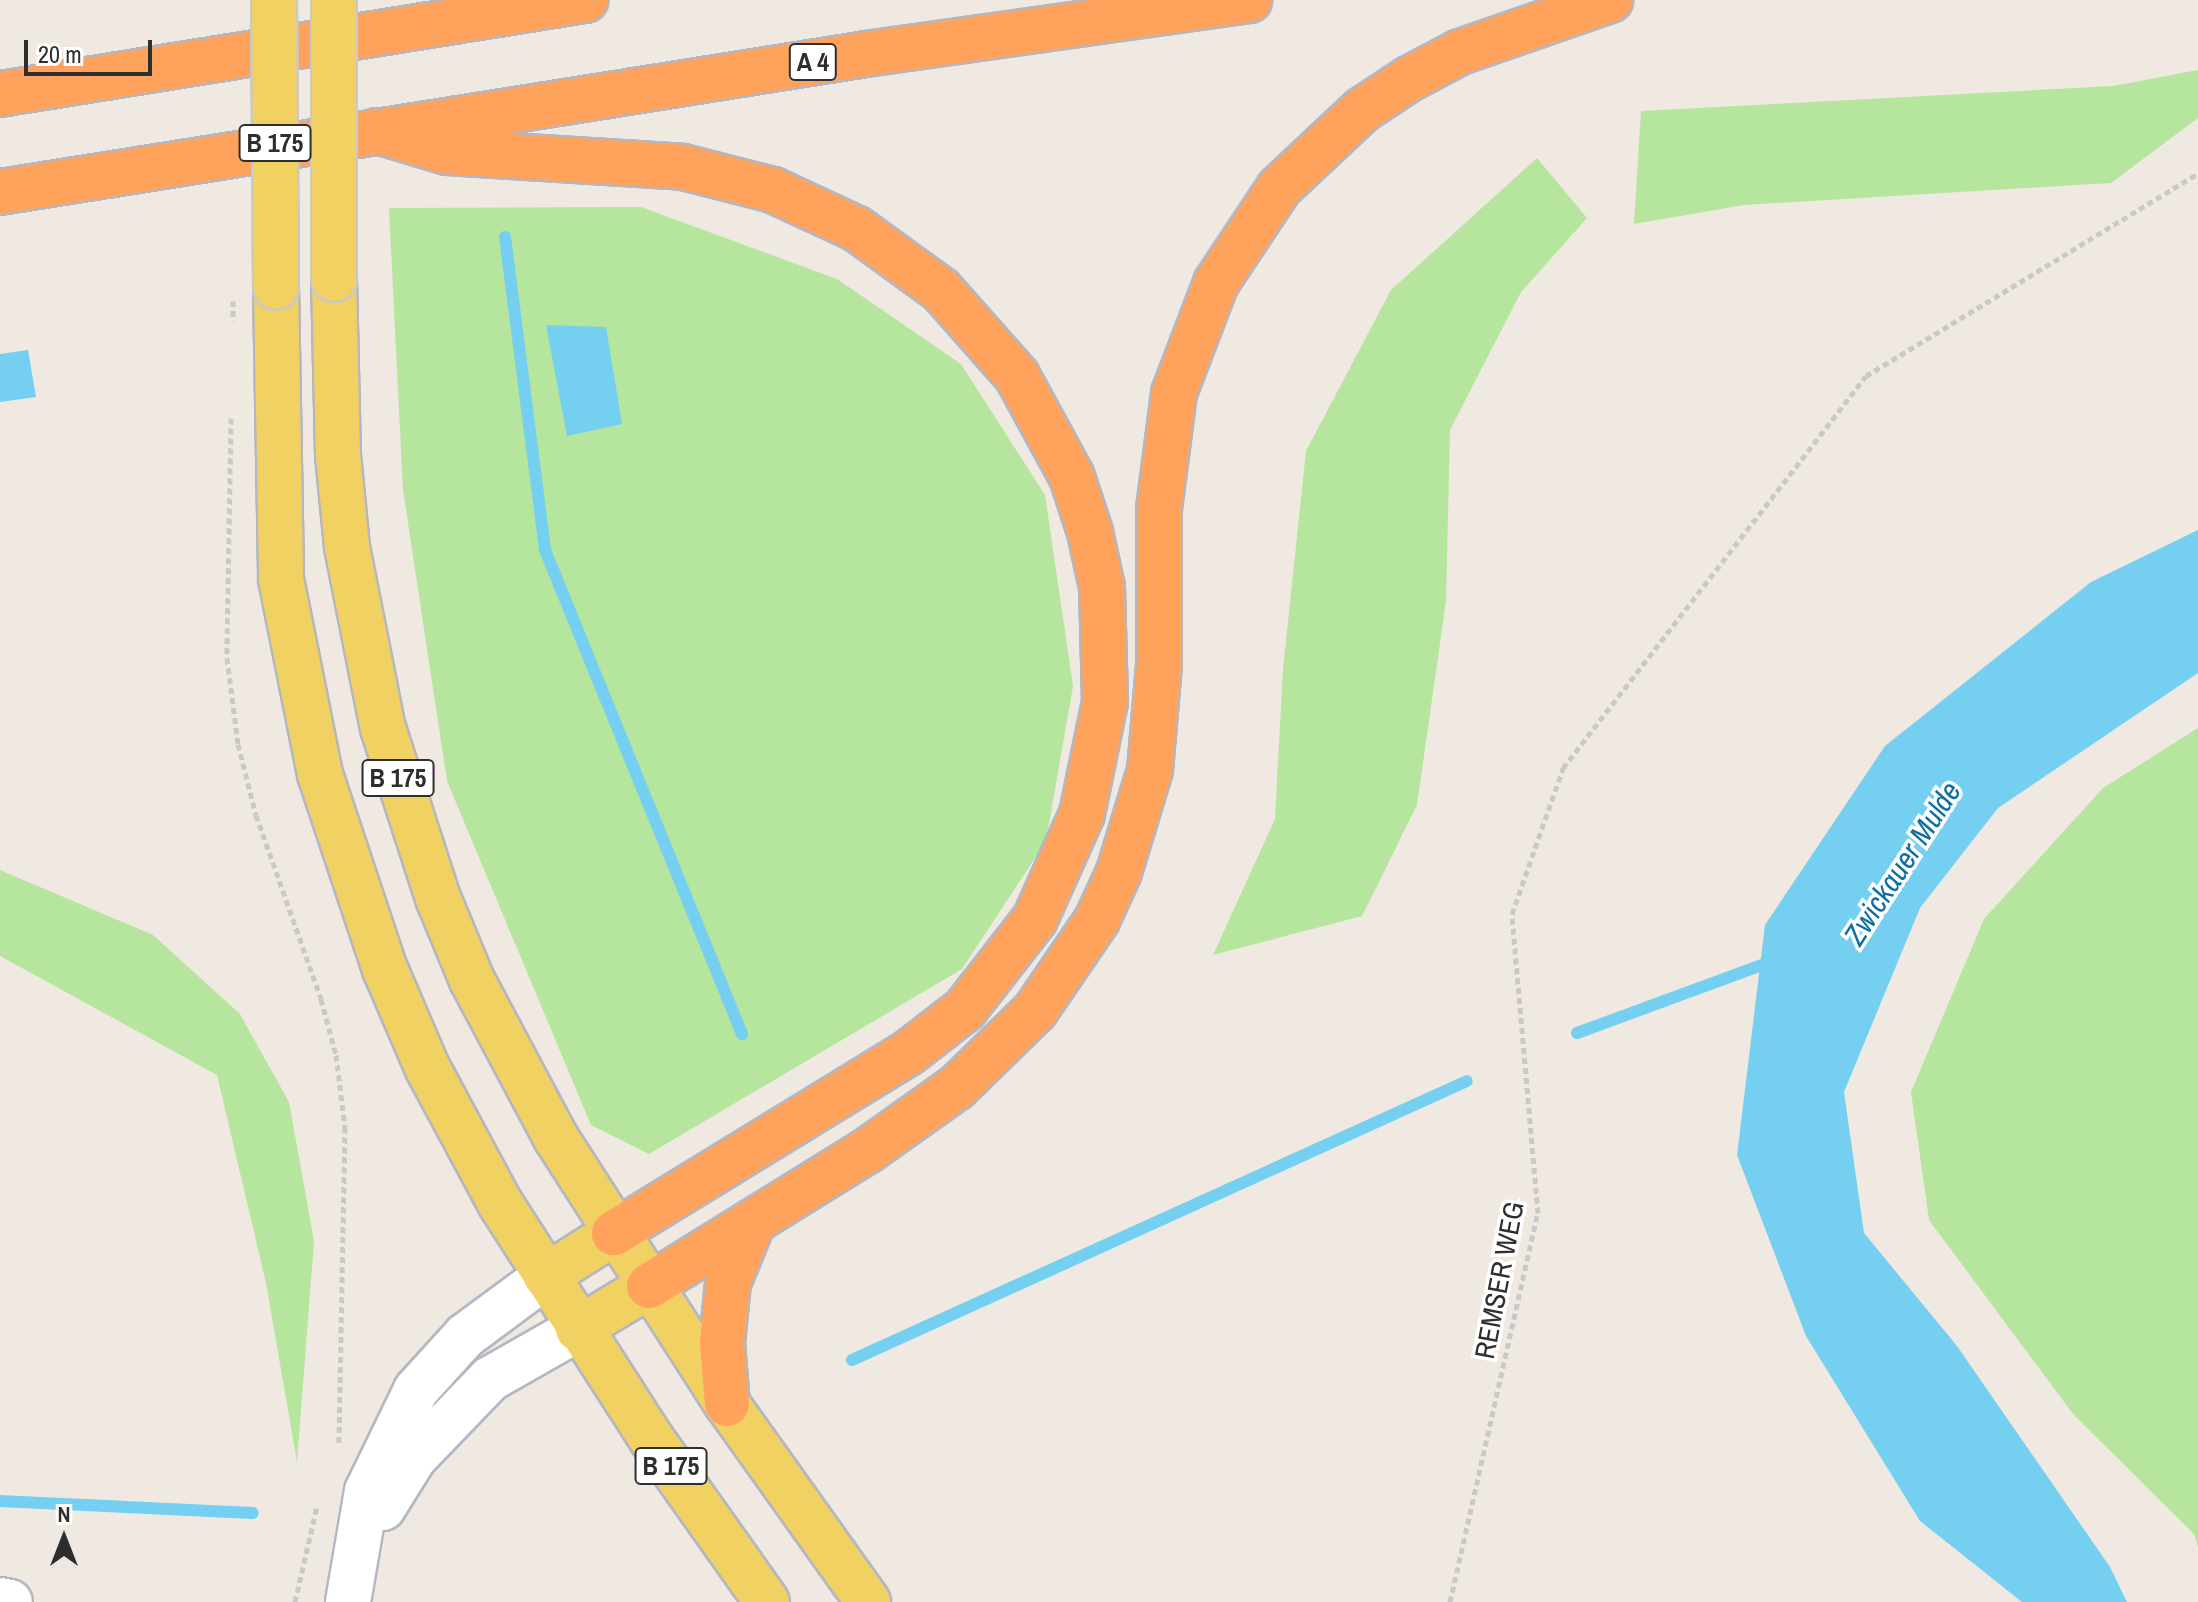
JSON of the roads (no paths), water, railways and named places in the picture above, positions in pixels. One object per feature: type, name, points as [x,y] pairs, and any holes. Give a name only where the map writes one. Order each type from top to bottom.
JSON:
[{"type":"highway","points":[[1,94],[585,0]]},
{"type":"highway","name":"A 4","points":[[0,192],[377,131],[1249,0]]},
{"type":"highway","points":[[649,1286],[880,1142],[998,1051],[1060,978],[1097,920],[1137,822],[1155,731],[1159,509],[1174,393],[1216,283],[1245,234],[1318,147],[1409,79],[1460,52],[1610,0]]},
{"type":"highway","points":[[377,131],[447,152],[630,160],[698,170],[773,190],[857,229],[941,290],[1017,376],[1066,464],[1090,532],[1107,645],[1103,716],[1082,814],[1035,919],[965,1009],[908,1053],[614,1233]]},
{"type":"highway","points":[[727,1404],[722,1343],[728,1283],[753,1222]]},
{"type":"main road","name":"B 175","points":[[274,0],[281,579],[320,774],[380,955],[427,1067],[500,1203],[578,1329],[767,1602]]},
{"type":"main road","name":"B 175","points":[[334,0],[336,424],[347,547],[363,637],[404,799],[472,980],[519,1073],[614,1233],[727,1404],[868,1602]]},
{"type":"main road","points":[[546,1276],[614,1233]]},
{"type":"main road","points":[[578,1329],[649,1286]]},
{"type":"street","points":[[348,1602],[367,1491],[416,1390],[465,1336],[546,1276]]},
{"type":"street","points":[[357,1556],[414,1458],[452,1417],[490,1379],[578,1329]]},
{"type":"street","points":[[0,1600],[10,1602]]},
{"type":"water","points":[[546,325],[606,327],[622,424],[567,436]]},
{"type":"water","points":[[28,350],[36,397],[0,402],[0,354]]},
{"type":"water","name":"Zwickauer Mulde","points":[[2198,530],[2198,673],[1998,808],[1920,908],[1844,1092],[1864,1233],[1957,1346],[2110,1567],[2127,1602],[2022,1602],[1920,1521],[1806,1336],[1737,1155],[1765,925],[1885,746],[2091,582]]},
{"type":"waterway","points":[[505,237],[545,550],[742,1034]]},
{"type":"waterway","points":[[1577,1033],[1773,961]]},
{"type":"waterway","points":[[852,1360],[1467,1081]]},
{"type":"waterway","points":[[0,1501],[253,1513]]}]
